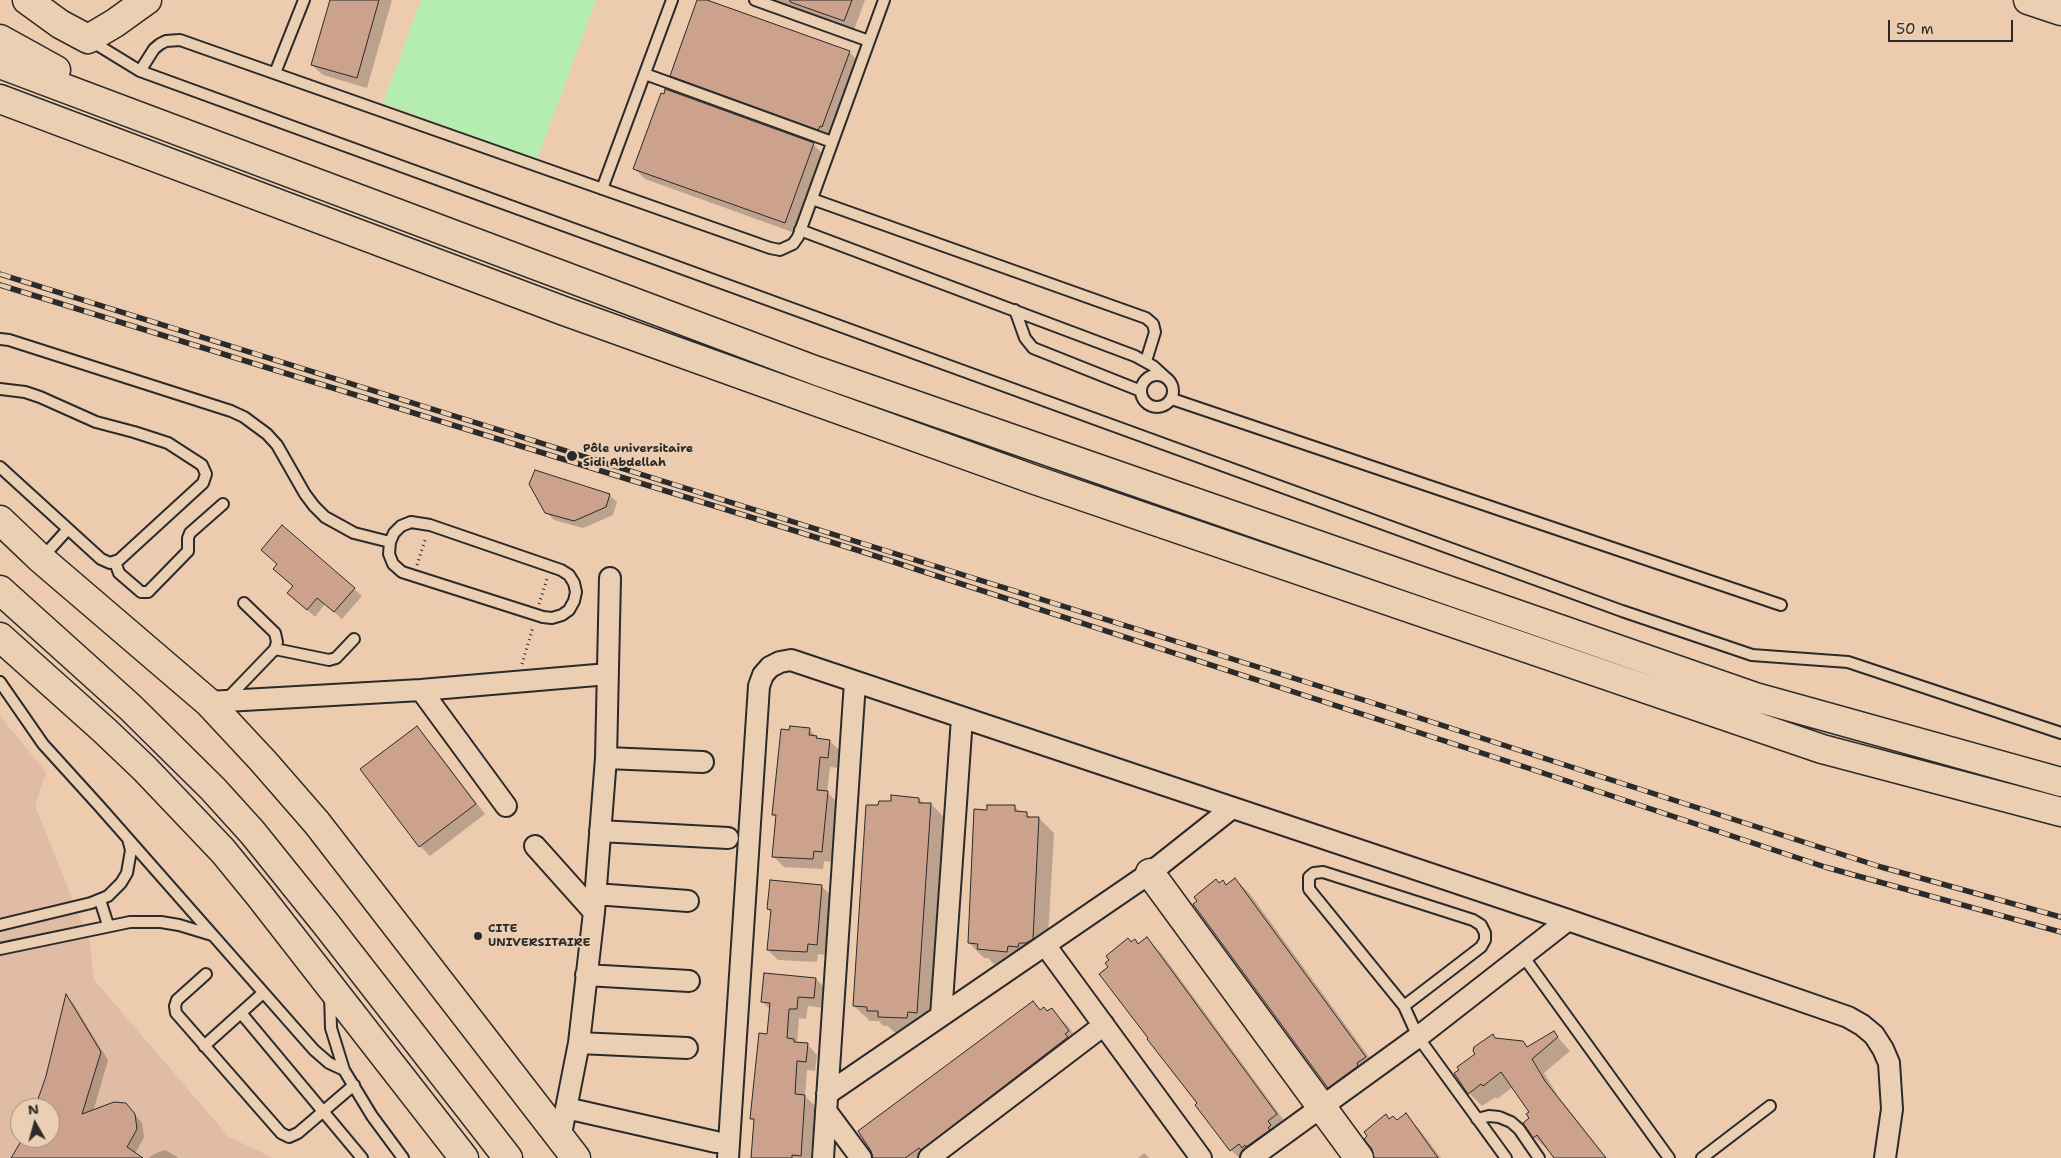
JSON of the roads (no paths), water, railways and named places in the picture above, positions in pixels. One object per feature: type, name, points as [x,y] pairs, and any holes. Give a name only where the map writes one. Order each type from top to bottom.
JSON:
[{"type":"main road","points":[[27,0],[60,24],[88,39],[115,24],[147,0]]},
{"type":"main road","points":[[2028,0],[2061,11]]},
{"type":"main road","points":[[0,39],[129,112]]},
{"type":"main road","points":[[0,64],[817,371],[1755,698],[2061,782]]},
{"type":"main road","points":[[0,99],[564,311],[1044,484],[1822,749],[2061,812]]},
{"type":"main road","points":[[0,520],[41,560],[216,702],[317,823],[568,1148]]},
{"type":"main road","points":[[0,590],[149,725],[226,804],[326,924],[508,1158]]},
{"type":"main road","points":[[0,637],[104,730],[185,810],[259,895],[464,1158]]},
{"type":"main road","points":[[1144,877],[1314,1111],[1359,1158]]},
{"type":"main road","points":[[1314,1111],[1337,1158]]},
{"type":"street","points":[[568,1148],[566,1108],[579,1042],[595,903],[606,758],[610,578]]},
{"type":"street","points":[[728,1158],[759,686],[763,675],[770,667],[780,662],[791,660],[1568,920],[1848,1017],[1862,1025],[1874,1036],[1883,1049],[1889,1063],[1892,1109],[1885,1158]]},
{"type":"street","points":[[216,702],[421,690],[608,674]]},
{"type":"street","points":[[823,1158],[855,682]]},
{"type":"street","points":[[421,690],[506,806]]},
{"type":"street","points":[[941,1016],[962,718]]},
{"type":"street","points":[[606,758],[703,762]]},
{"type":"street","points":[[827,1102],[941,1016],[1144,877],[1232,808]]},
{"type":"street","points":[[600,831],[728,838]]},
{"type":"street","points":[[535,846],[595,903],[688,901]]},
{"type":"street","points":[[1251,1158],[1418,1036],[1568,920]]},
{"type":"street","points":[[1045,945],[1201,1158]]},
{"type":"street","points":[[586,975],[689,981]]},
{"type":"street","points":[[929,1158],[1104,1025]]},
{"type":"street","points":[[579,1042],[687,1048]]},
{"type":"street","points":[[827,1102],[861,1158]]},
{"type":"street","points":[[566,1108],[716,1142]]},
{"type":"lane","points":[[274,74],[304,0]]},
{"type":"lane","points":[[602,189],[672,0]]},
{"type":"lane","points":[[756,0],[869,41]]},
{"type":"lane","points":[[140,71],[154,49],[166,40],[173,39],[775,249],[784,249],[793,244],[800,230],[884,0]]},
{"type":"lane","points":[[88,39],[140,71],[1622,611],[1752,655],[1848,662],[2061,732]]},
{"type":"lane","points":[[645,74],[832,142]]},
{"type":"lane","points":[[812,199],[1146,318],[1153,324],[1155,332],[1146,362]]},
{"type":"lane","points":[[800,230],[1015,310],[1146,362],[1165,377],[1173,387],[1172,399],[1168,404],[1156,408],[1145,403],[1140,391],[1144,381],[1149,377],[1160,375],[1165,377]]},
{"type":"lane","points":[[1015,310],[1025,338],[1034,348],[1140,391]]},
{"type":"lane","points":[[0,339],[9,340],[213,405],[244,417],[262,430],[277,446],[314,506],[325,517],[354,533],[390,542]]},
{"type":"lane","points":[[0,389],[40,396],[96,422],[168,443],[204,469],[205,479],[203,483],[115,562],[110,563],[101,559],[0,467]]},
{"type":"lane","points":[[1172,399],[1781,605]]},
{"type":"lane","points":[[115,562],[119,573],[141,592],[148,592],[188,551],[190,533],[223,504]]},
{"type":"lane","points":[[411,522],[430,525],[561,570],[569,575],[574,583],[576,592],[574,601],[569,610],[562,615],[552,618],[543,617],[414,576],[402,572],[393,564],[389,554],[390,542],[394,533],[401,526],[411,522]]},
{"type":"lane","points":[[41,560],[68,529]]},
{"type":"lane","points":[[216,702],[275,649],[277,642],[275,633],[244,603]]},
{"type":"lane","points":[[275,649],[329,660],[336,658],[354,639]]},
{"type":"lane","points":[[0,682],[43,744],[263,993],[321,1057],[344,1070]]},
{"type":"lane","points":[[0,925],[100,900],[115,890],[127,873],[131,850],[128,838]]},
{"type":"lane","points":[[1404,1006],[1481,947],[1485,940],[1485,933],[1481,925],[1473,920],[1323,872],[1314,873],[1309,877],[1309,889],[1404,1006],[1418,1036],[1506,1158]]},
{"type":"lane","points":[[100,900],[108,925]]},
{"type":"lane","points":[[0,948],[130,922],[160,922],[212,935]]},
{"type":"lane","points":[[1523,956],[1669,1158]]},
{"type":"lane","points":[[206,974],[178,1000],[175,1006],[176,1013],[284,1136],[294,1136],[354,1085]]},
{"type":"lane","points":[[330,986],[331,1028],[344,1070],[372,1116],[403,1158]]},
{"type":"lane","points":[[204,1046],[263,993]]},
{"type":"lane","points":[[241,1013],[362,1158]]},
{"type":"lane","points":[[1702,1158],[1770,1106]]},
{"type":"lane","points":[[1477,1119],[1489,1116],[1500,1117],[1511,1122],[1539,1158]]},
{"type":"railway","points":[[0,274],[1370,702],[1881,867],[2061,917]]},
{"type":"railway","points":[[0,285],[860,551],[1531,769],[1825,867],[2061,932]]},
{"type":"place","name":"Pôle universitaire Sidi Abdellah","points":[[572,456]]},
{"type":"place","name":"CITE UNIVERSITAIRE","points":[[478,936]]}]
